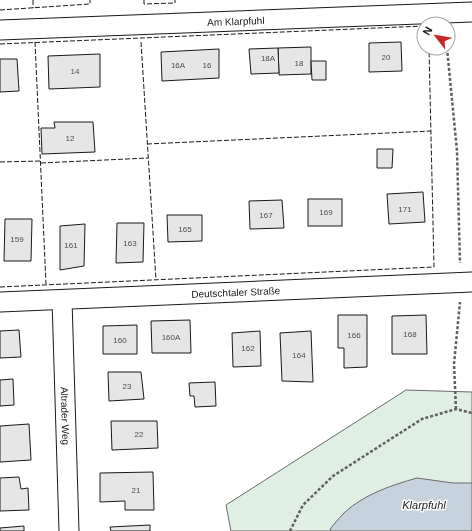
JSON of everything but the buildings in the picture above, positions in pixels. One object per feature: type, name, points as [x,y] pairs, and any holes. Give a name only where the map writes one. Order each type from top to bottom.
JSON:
[{"type":"street","name":"Am Klarpfuhl","points":[[0,30],[472,12]]},
{"type":"street","name":"Deutschtaler Straße","points":[[0,302],[464,287]]},
{"type":"street","name":"Altrader Weg","points":[[62,300],[69,531]]},
{"type":"path","points":[[448,56],[457,151],[460,252],[464,287],[454,364],[456,409]]},
{"type":"path","points":[[290,531],[303,505],[332,476],[422,419],[456,409],[472,413]]},
{"type":"green space","points":[[406,390],[472,392],[472,531],[231,531],[226,505]]},
{"type":"water","name":"Klarpfuhl","points":[[417,478],[453,483],[472,483],[472,531],[330,531],[345,512],[361,500],[389,487]]},
{"type":"fence","points":[[33,0],[33,8]]},
{"type":"fence","points":[[0,10],[90,4],[90,0]]},
{"type":"fence","points":[[144,0],[144,4],[175,3],[175,0]]},
{"type":"fence","points":[[0,44],[416,26]]},
{"type":"fence","points":[[35,42],[46,284]]},
{"type":"fence","points":[[141,42],[156,280]]},
{"type":"fence","points":[[0,287],[434,267],[429,56]]},
{"type":"fence","points":[[147,144],[431,131]]},
{"type":"fence","points":[[41,163],[148,158]]},
{"type":"fence","points":[[0,162],[41,161]]}]
